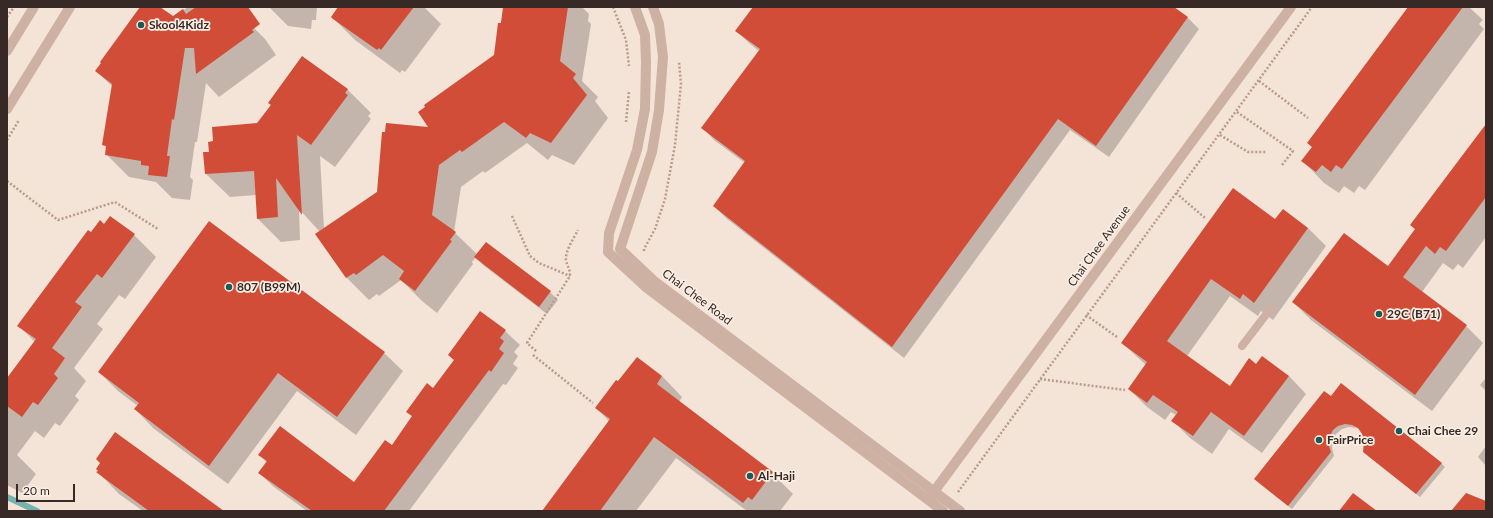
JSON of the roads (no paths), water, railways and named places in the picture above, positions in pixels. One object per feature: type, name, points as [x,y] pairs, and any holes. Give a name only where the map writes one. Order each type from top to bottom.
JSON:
[{"type":"street","points":[[7,51],[34,7]]},
{"type":"street","points":[[7,109],[70,7]]},
{"type":"street","name":"Chai Chee Road","points":[[635,7],[644,36],[646,62],[645,109],[637,150],[609,233],[608,252],[647,288],[931,496],[960,511]]},
{"type":"street","name":"Chai Chee Road","points":[[653,7],[659,24],[663,57],[660,110],[652,152],[620,249],[654,281],[931,496],[943,511]]},
{"type":"street","name":"Chai Chee Avenue","points":[[931,496],[1291,7]]},
{"type":"lane","points":[[1242,346],[1271,308]]},
{"type":"waterway","points":[[7,497],[37,511]]},
{"type":"place","name":"Skool4Kidz","points":[[141,25]]},
{"type":"place","name":"807 (B99M)","points":[[229,287]]},
{"type":"place","name":"29C (B71)","points":[[1379,314]]},
{"type":"place","name":"Chai Chee 29","points":[[1399,431]]},
{"type":"place","name":"FairPrice","points":[[1319,440]]},
{"type":"place","name":"Al-Haji","points":[[750,476]]}]
